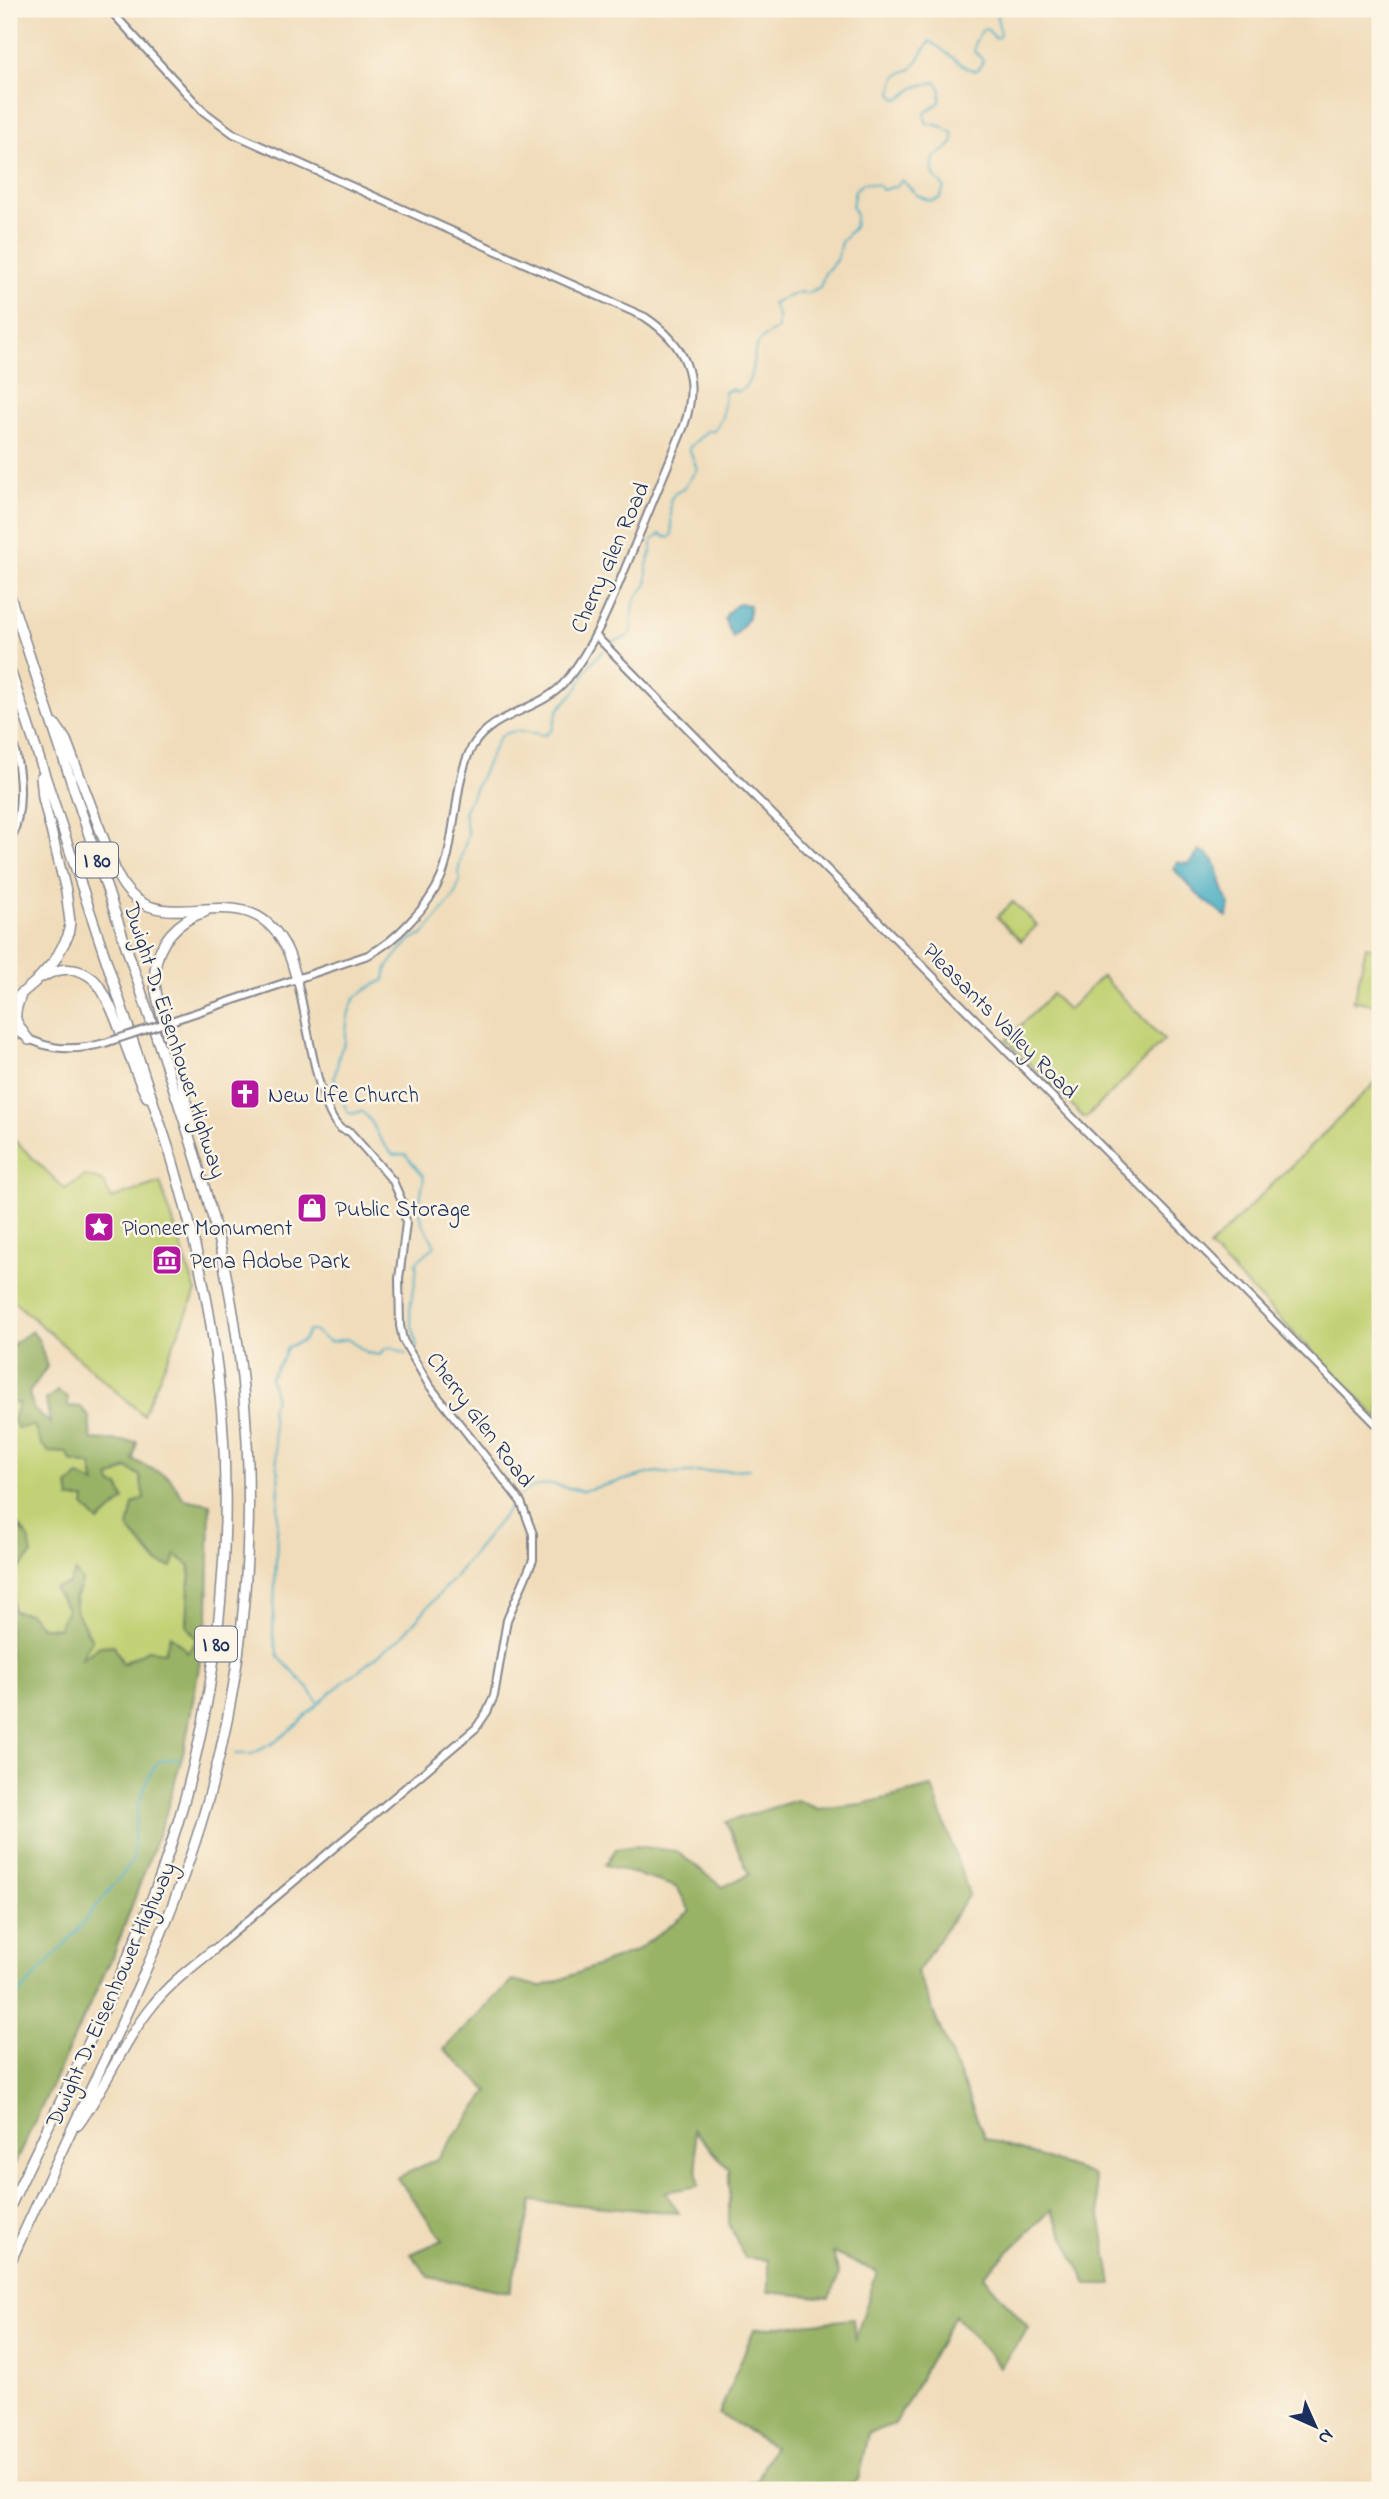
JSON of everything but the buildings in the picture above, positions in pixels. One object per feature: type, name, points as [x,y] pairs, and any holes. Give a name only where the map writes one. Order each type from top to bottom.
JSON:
[{"type":"highway","name":"Dwight D. Eisenhower Highway","points":[[9,593],[193,1149],[225,1272],[244,1407],[248,1528],[239,1646],[219,1756],[183,1879],[151,1959],[9,2265]]},
{"type":"highway","name":"Dwight D. Eisenhower Highway","points":[[9,667],[172,1159],[198,1257],[212,1328],[224,1471],[224,1532],[216,1644],[196,1751],[161,1872],[130,1949],[9,2209]]},
{"type":"highway","points":[[49,715],[66,740],[117,874],[129,894],[147,907],[166,911],[220,906],[257,917],[276,931],[286,946],[297,980]]},
{"type":"highway","points":[[35,982],[62,950],[71,922],[43,798],[40,761]]},
{"type":"highway","points":[[193,1149],[188,1105],[160,1008],[155,971],[160,951],[176,928],[201,913],[227,908]]},
{"type":"highway","points":[[9,1004],[52,971],[63,969],[84,972],[94,980],[106,1000],[138,1081],[158,1115]]},
{"type":"highway","points":[[22,993],[15,1011],[15,1021],[29,1040]]},
{"type":"highway","points":[[67,2140],[93,2105],[151,2007],[179,1978],[213,1950]]},
{"type":"street","name":"Cherry Glen Road","points":[[109,9],[203,111],[234,134],[634,311],[662,329],[676,343],[689,372],[691,391],[688,414],[596,636],[569,677],[554,694],[495,724],[474,744],[463,772],[444,870],[435,893],[399,934],[379,950],[297,980],[316,1070],[333,1118],[341,1129],[350,1132],[393,1181],[404,1206],[405,1223],[399,1279],[403,1340],[429,1385],[521,1502],[533,1534],[533,1560],[507,1620],[494,1696],[482,1720],[468,1736],[213,1950]]},
{"type":"street","name":"Pleasants Valley Road","points":[[596,636],[1380,1428]]},
{"type":"street","points":[[9,729],[14,745],[21,797],[16,829],[9,845]]},
{"type":"street","points":[[9,1027],[29,1040],[72,1050],[105,1043],[297,980]]},
{"type":"green space","points":[[1013,902],[1037,925],[1021,941],[997,917]]},
{"type":"green space","points":[[1366,946],[1380,951],[1380,1006],[1358,1001],[1354,1003],[1352,999],[1355,997]]},
{"type":"green space","points":[[1102,976],[1164,1040],[1086,1118],[1006,1040],[1052,994],[1068,1010]]},
{"type":"green space","points":[[1380,1078],[1380,1420],[1209,1247]]},
{"type":"green space","points":[[9,1135],[65,1189],[85,1176],[103,1181],[111,1199],[160,1182],[196,1292],[143,1415],[9,1297]]},
{"type":"green space","points":[[32,1331],[39,1341],[47,1367],[29,1393],[34,1410],[50,1423],[46,1400],[57,1391],[68,1397],[68,1406],[81,1407],[89,1417],[91,1439],[137,1442],[133,1460],[169,1477],[184,1499],[210,1504],[208,1615],[185,1746],[165,1816],[115,1951],[9,2176],[9,1557],[15,1551],[20,1527],[28,1537],[32,1554],[13,1576],[13,1611],[30,1614],[41,1627],[59,1628],[67,1608],[54,1589],[69,1584],[75,1572],[82,1581],[74,1598],[76,1611],[92,1640],[80,1660],[100,1646],[114,1645],[123,1664],[148,1650],[165,1652],[170,1635],[188,1652],[197,1640],[187,1626],[190,1566],[176,1555],[172,1567],[158,1563],[128,1528],[133,1504],[144,1498],[140,1476],[128,1468],[109,1478],[112,1485],[119,1486],[124,1500],[99,1522],[84,1506],[85,1499],[70,1499],[68,1485],[79,1476],[95,1484],[91,1465],[71,1461],[67,1453],[49,1452],[41,1444],[34,1426],[17,1428],[13,1419],[19,1403],[9,1403],[9,1352],[13,1344]]},
{"type":"green space","points":[[9,1403],[19,1403],[13,1419],[34,1425],[41,1444],[67,1453],[72,1461],[91,1465],[95,1485],[70,1499],[86,1499],[111,1485],[109,1478],[128,1468],[140,1476],[158,1525],[173,1548],[190,1566],[187,1625],[197,1640],[188,1652],[170,1636],[165,1653],[148,1650],[122,1664],[78,1661],[92,1640],[76,1609],[75,1602],[80,1589],[69,1584],[54,1589],[67,1608],[59,1628],[41,1627],[13,1611],[13,1576],[32,1554],[21,1528],[15,1551],[9,1557]]},
{"type":"green space","points":[[932,1787],[969,1894],[917,1972],[985,2138],[1093,2175],[1112,2284],[1087,2284],[1051,2210],[983,2276],[1029,2328],[1000,2367],[955,2315],[895,2424],[868,2433],[858,2480],[841,2490],[727,2490],[758,2480],[773,2446],[719,2414],[754,2329],[853,2319],[855,2340],[877,2272],[833,2253],[839,2275],[830,2298],[768,2292],[768,2260],[745,2258],[729,2224],[729,2169],[694,2130],[699,2186],[665,2192],[679,2213],[532,2201],[510,2292],[429,2277],[411,2254],[443,2240],[397,2178],[437,2159],[489,2091],[444,2049],[513,1980],[541,1987],[636,1951],[690,1911],[677,1887],[605,1865],[616,1849],[635,1846],[676,1851],[723,1887],[749,1874],[726,1822],[797,1800],[818,1809],[862,1804]]},
{"type":"water","points":[[739,603],[749,605],[749,614],[743,627],[733,638],[725,620],[728,612]]},
{"type":"water","points":[[1200,851],[1210,856],[1216,865],[1229,905],[1227,917],[1198,895],[1174,869],[1177,862],[1189,864]]},
{"type":"waterway","points":[[612,642],[627,637],[631,632],[634,601],[647,584],[647,565],[652,541],[660,534],[668,538],[672,535],[670,500],[675,493],[683,489],[697,469],[689,448],[707,431],[714,431],[722,418],[725,392],[731,389],[738,392],[748,382],[759,342],[778,329],[778,315],[772,303],[820,287],[825,273],[837,259],[841,242],[854,227],[856,215],[852,206],[855,190],[863,183],[878,185],[883,190],[896,186],[902,180],[917,195],[930,201],[940,198],[944,187],[933,174],[933,162],[934,157],[953,143],[953,133],[941,126],[926,123],[925,113],[940,102],[941,90],[936,82],[915,87],[902,98],[896,99],[892,93],[895,79],[912,69],[930,41],[967,68],[976,71],[983,60],[974,51],[975,42],[983,29],[988,30],[996,39],[1000,35],[997,15],[1002,9]]},
{"type":"waterway","points":[[415,1350],[417,1346],[410,1313],[416,1262],[435,1246],[422,1222],[419,1205],[424,1177],[405,1154],[394,1155],[388,1150],[366,1115],[361,1111],[352,1114],[347,1112],[334,1077],[345,1042],[350,1009],[363,991],[385,980],[387,968],[400,951],[411,939],[423,935],[455,895],[460,878],[458,873],[462,853],[468,836],[464,812],[499,738],[515,731],[545,735],[552,730],[558,710],[577,689],[590,664],[603,651]]},
{"type":"waterway","points":[[318,1703],[310,1690],[278,1656],[273,1634],[279,1484],[271,1407],[274,1393],[270,1378],[287,1347],[303,1341],[308,1331],[314,1331],[329,1342],[347,1339],[368,1353],[380,1355],[391,1347],[406,1354]]},
{"type":"waterway","points":[[521,1495],[526,1490],[551,1484],[582,1491],[656,1472],[672,1474],[749,1469]]},
{"type":"waterway","points":[[235,1754],[252,1754],[275,1742],[331,1692],[399,1639],[452,1580],[517,1499]]},
{"type":"waterway","points":[[9,2005],[75,1933],[133,1861],[138,1806],[151,1772],[159,1761],[180,1758]]},
{"type":"place","name":"New Life Church","points":[[245,1094]]},
{"type":"place","name":"Public Storage","points":[[312,1208]]},
{"type":"place","name":"Pioneer Monument","points":[[99,1227]]},
{"type":"place","name":"Pena Adobe Park","points":[[167,1260]]}]
